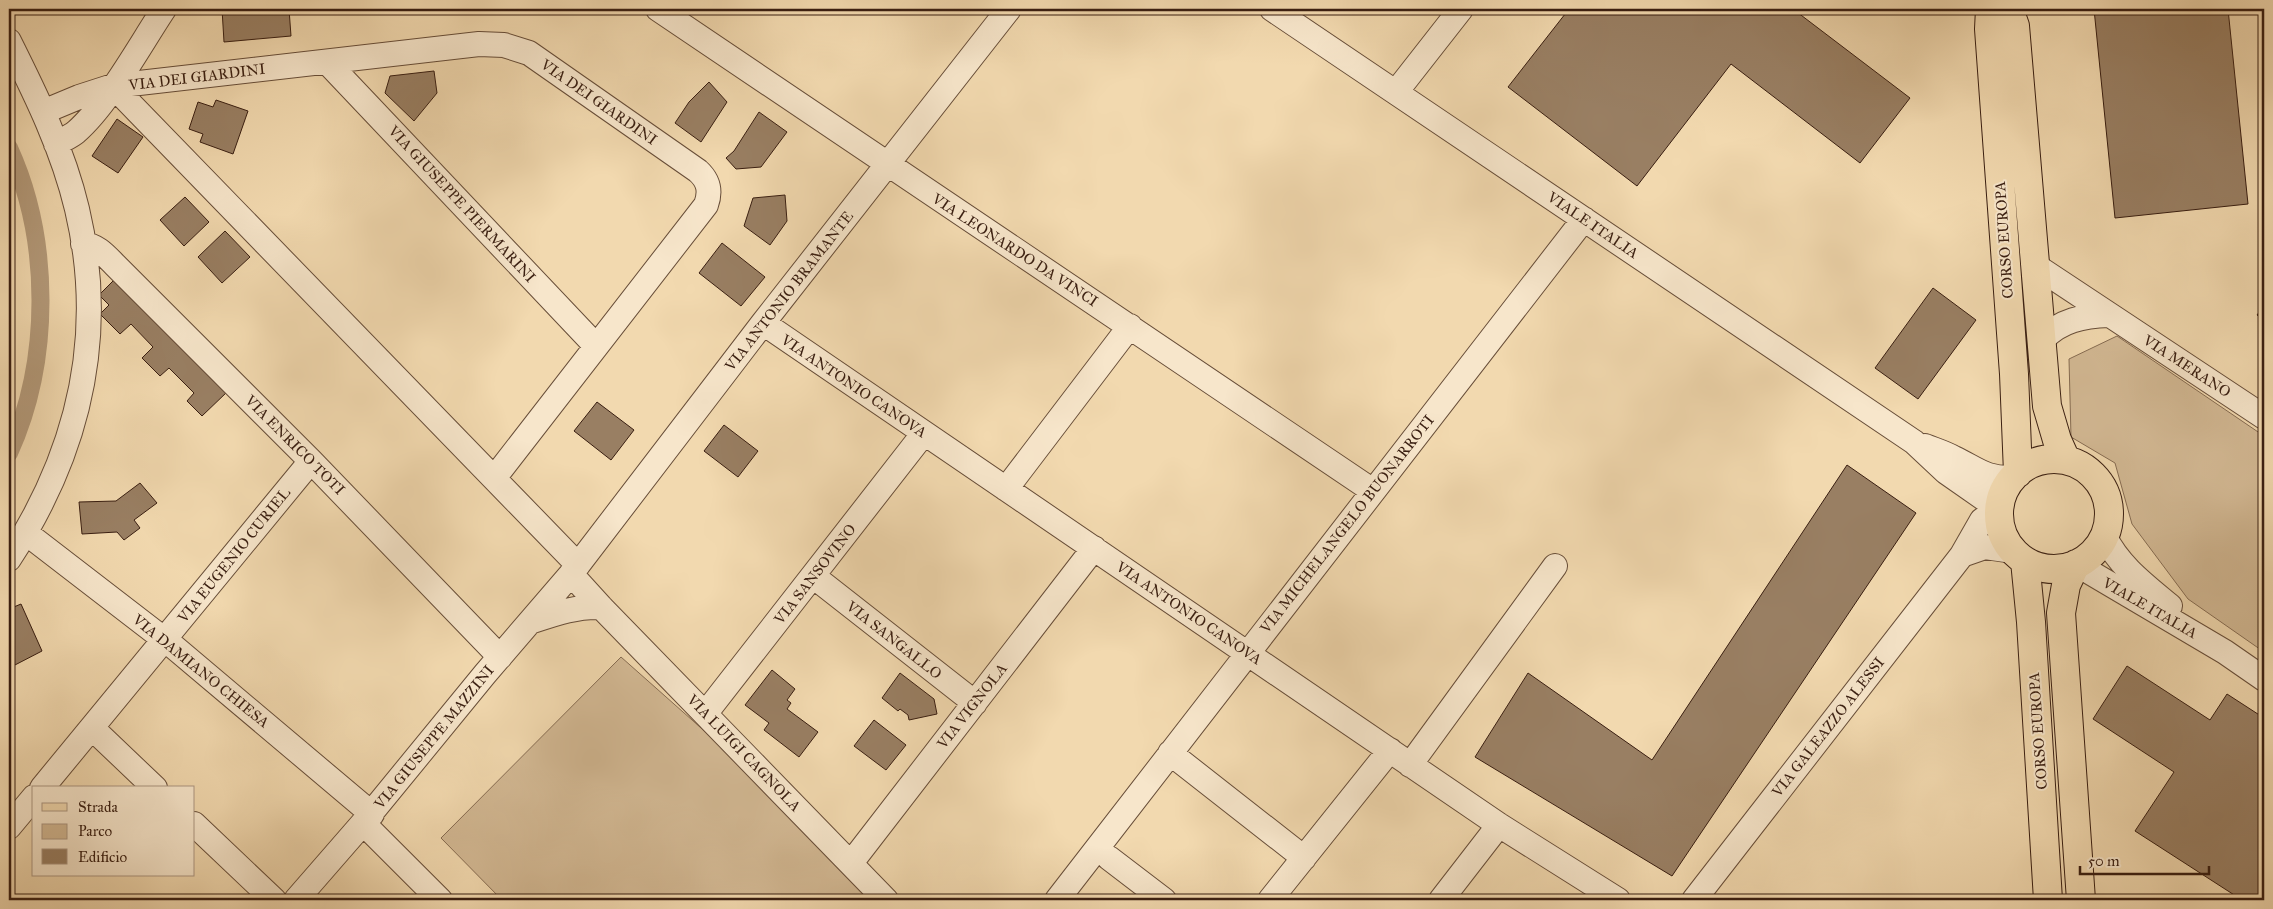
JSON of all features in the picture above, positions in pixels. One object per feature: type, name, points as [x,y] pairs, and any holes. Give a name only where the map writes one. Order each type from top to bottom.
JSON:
[{"type":"main road","name":"CORSO EUROPA","points":[[2000,15],[2036,266],[2047,406],[2057,440],[2066,460]]},
{"type":"main road","name":"CORSO EUROPA","points":[[2000,15],[2014,374],[2015,476]]},
{"type":"main road","points":[[2040,460],[2066,460],[2082,466],[2095,476],[2104,489],[2109,504],[2109,521],[2105,537],[2092,554],[2076,564],[2056,569],[2040,567],[2019,556],[2000,523],[1999,509],[2004,492],[2015,476],[2040,460]]},
{"type":"main road","name":"CORSO EUROPA","points":[[2019,556],[2031,622],[2048,900]]},
{"type":"main road","name":"CORSO EUROPA","points":[[2076,564],[2066,585],[2061,612],[2081,900]]},
{"type":"street","points":[[56,144],[75,132],[113,86],[164,9]]},
{"type":"street","name":"VIA LEONARDO DA VINCI","points":[[658,9],[888,166],[1130,326],[1373,491]]},
{"type":"street","name":"VIA ANTONIO BRAMANTE","points":[[575,569],[763,323],[888,166],[1009,9]]},
{"type":"street","name":"VIALE ITALIA","points":[[1272,9],[1914,442],[1946,472],[1999,509]]},
{"type":"street","points":[[1396,92],[1461,9]]},
{"type":"street","points":[[9,41],[56,144],[77,209],[83,244],[90,326],[86,366],[76,410],[60,462],[26,533],[9,559]]},
{"type":"street","name":"VIA DEI GIARDINI","points":[[43,112],[113,86],[479,44],[504,46],[529,53],[704,176],[708,183],[710,195],[706,205],[495,477]]},
{"type":"street","name":"VIA GIUSEPPE PIERMARINI","points":[[327,62],[596,346]]},
{"type":"street","name":"VIA LUIGI CAGNOLA","points":[[113,86],[495,477],[575,569],[601,607],[886,900]]},
{"type":"street","name":"VIA MICHELANGELO BUONARROTI","points":[[1056,900],[1584,219]]},
{"type":"street","name":"VIA ENRICO TOTI","points":[[83,244],[98,248],[311,461],[500,657]]},
{"type":"street","name":"VIA MERANO","points":[[2036,266],[2264,417]]},
{"type":"street","points":[[2043,339],[2060,325],[2073,320],[2109,315]]},
{"type":"street","name":"VIA ANTONIO CANOVA","points":[[763,323],[1499,825],[1618,900]]},
{"type":"street","points":[[1006,489],[1130,326]]},
{"type":"street","name":"VIA SANSOVINO","points":[[705,714],[924,433]]},
{"type":"street","name":"VIALE ITALIA","points":[[1914,442],[1954,457],[1983,474],[1995,478],[2015,476]]},
{"type":"street","name":"VIA EUGENIO CURIEL","points":[[44,786],[311,461]]},
{"type":"street","name":"VIA GALEAZZO ALESSI","points":[[1694,900],[1962,554],[1982,520],[1999,509]]},
{"type":"street","name":"VIA DAMIANO CHIESA","points":[[26,533],[165,639],[367,818],[440,900]]},
{"type":"street","name":"VIALE ITALIA","points":[[2105,537],[2111,550],[2134,576],[2225,652]]},
{"type":"street","points":[[1962,554],[1984,547],[2019,556]]},
{"type":"street","name":"VIA VIGNOLA","points":[[851,863],[1094,548]]},
{"type":"street","name":"VIALE ITALIA","points":[[2076,564],[2225,652],[2264,679]]},
{"type":"street","points":[[1410,764],[1556,566]]},
{"type":"street","name":"VIA GIUSEPPE MAZZINI","points":[[296,900],[575,569]]},
{"type":"street","name":"VIA SANGALLO","points":[[813,576],[974,703]]},
{"type":"street","points":[[530,622],[560,611],[586,606],[601,607]]},
{"type":"street","points":[[92,728],[153,786]]},
{"type":"street","points":[[1270,900],[1390,750]]},
{"type":"street","points":[[1170,753],[1304,858]]},
{"type":"street","points":[[9,827],[32,799]]},
{"type":"street","points":[[195,825],[274,900]]},
{"type":"street","points":[[1442,900],[1499,825]]},
{"type":"street","points":[[1109,858],[1164,900]]},
{"type":"green space","points":[[2117,336],[2264,436],[2264,652],[2188,599],[2132,524],[2115,463],[2071,437],[2069,359]]},
{"type":"green space","points":[[621,657],[895,900],[502,900],[441,838]]},
{"type":"building","points":[[222,9],[289,9],[291,36],[224,42]]},
{"type":"building","points":[[1569,9],[1793,9],[1910,98],[1860,163],[1731,64],[1637,186],[1508,87]]},
{"type":"building","points":[[2094,9],[2228,9],[2248,204],[2115,218]]},
{"type":"building","points":[[434,71],[437,93],[414,121],[385,93],[390,76]]},
{"type":"building","points":[[709,82],[727,102],[701,142],[675,123],[689,102]]},
{"type":"building","points":[[216,100],[248,111],[233,154],[200,142],[203,134],[189,129],[198,102],[213,107]]},
{"type":"building","points":[[759,112],[787,132],[761,167],[736,169],[726,158],[734,151]]},
{"type":"building","points":[[117,119],[143,137],[118,173],[92,156]]},
{"type":"building","points":[[785,195],[787,221],[770,245],[744,226],[753,198]]},
{"type":"building","points":[[185,197],[209,222],[184,246],[160,220]]},
{"type":"building","points":[[225,231],[250,257],[222,283],[198,257]]},
{"type":"building","points":[[722,243],[765,277],[741,306],[699,273]]},
{"type":"building","points":[[116,278],[227,392],[202,416],[187,401],[194,393],[169,368],[160,376],[142,358],[153,347],[131,324],[120,334],[100,314],[109,305],[99,295]]},
{"type":"building","points":[[1933,288],[1976,320],[1918,399],[1875,368]]},
{"type":"building","points":[[2264,306],[2264,320],[2257,315]]},
{"type":"building","points":[[597,402],[634,430],[611,460],[574,431]]},
{"type":"building","points":[[724,425],[758,451],[738,477],[704,451]]},
{"type":"building","points":[[1847,465],[1916,513],[1672,876],[1475,757],[1528,673],[1652,760]]},
{"type":"building","points":[[140,483],[157,503],[134,520],[140,528],[124,540],[117,532],[82,534],[79,502],[116,501]]},
{"type":"building","points":[[21,604],[42,651],[13,666],[9,656],[9,609]]},
{"type":"building","points":[[2127,666],[2210,720],[2227,694],[2264,718],[2264,900],[2242,900],[2135,831],[2174,772],[2093,719]]},
{"type":"building","points":[[772,670],[795,689],[787,700],[791,703],[787,709],[818,732],[799,757],[764,730],[769,723],[745,705]]},
{"type":"building","points":[[900,673],[934,699],[937,714],[909,720],[908,715],[900,709],[898,711],[882,698]]},
{"type":"building","points":[[874,720],[906,745],[886,770],[854,746]]},
{"type":"waterway","points":[[9,148],[23,184],[33,222],[39,261],[40,301],[39,340],[33,379],[23,417],[9,453]]}]
